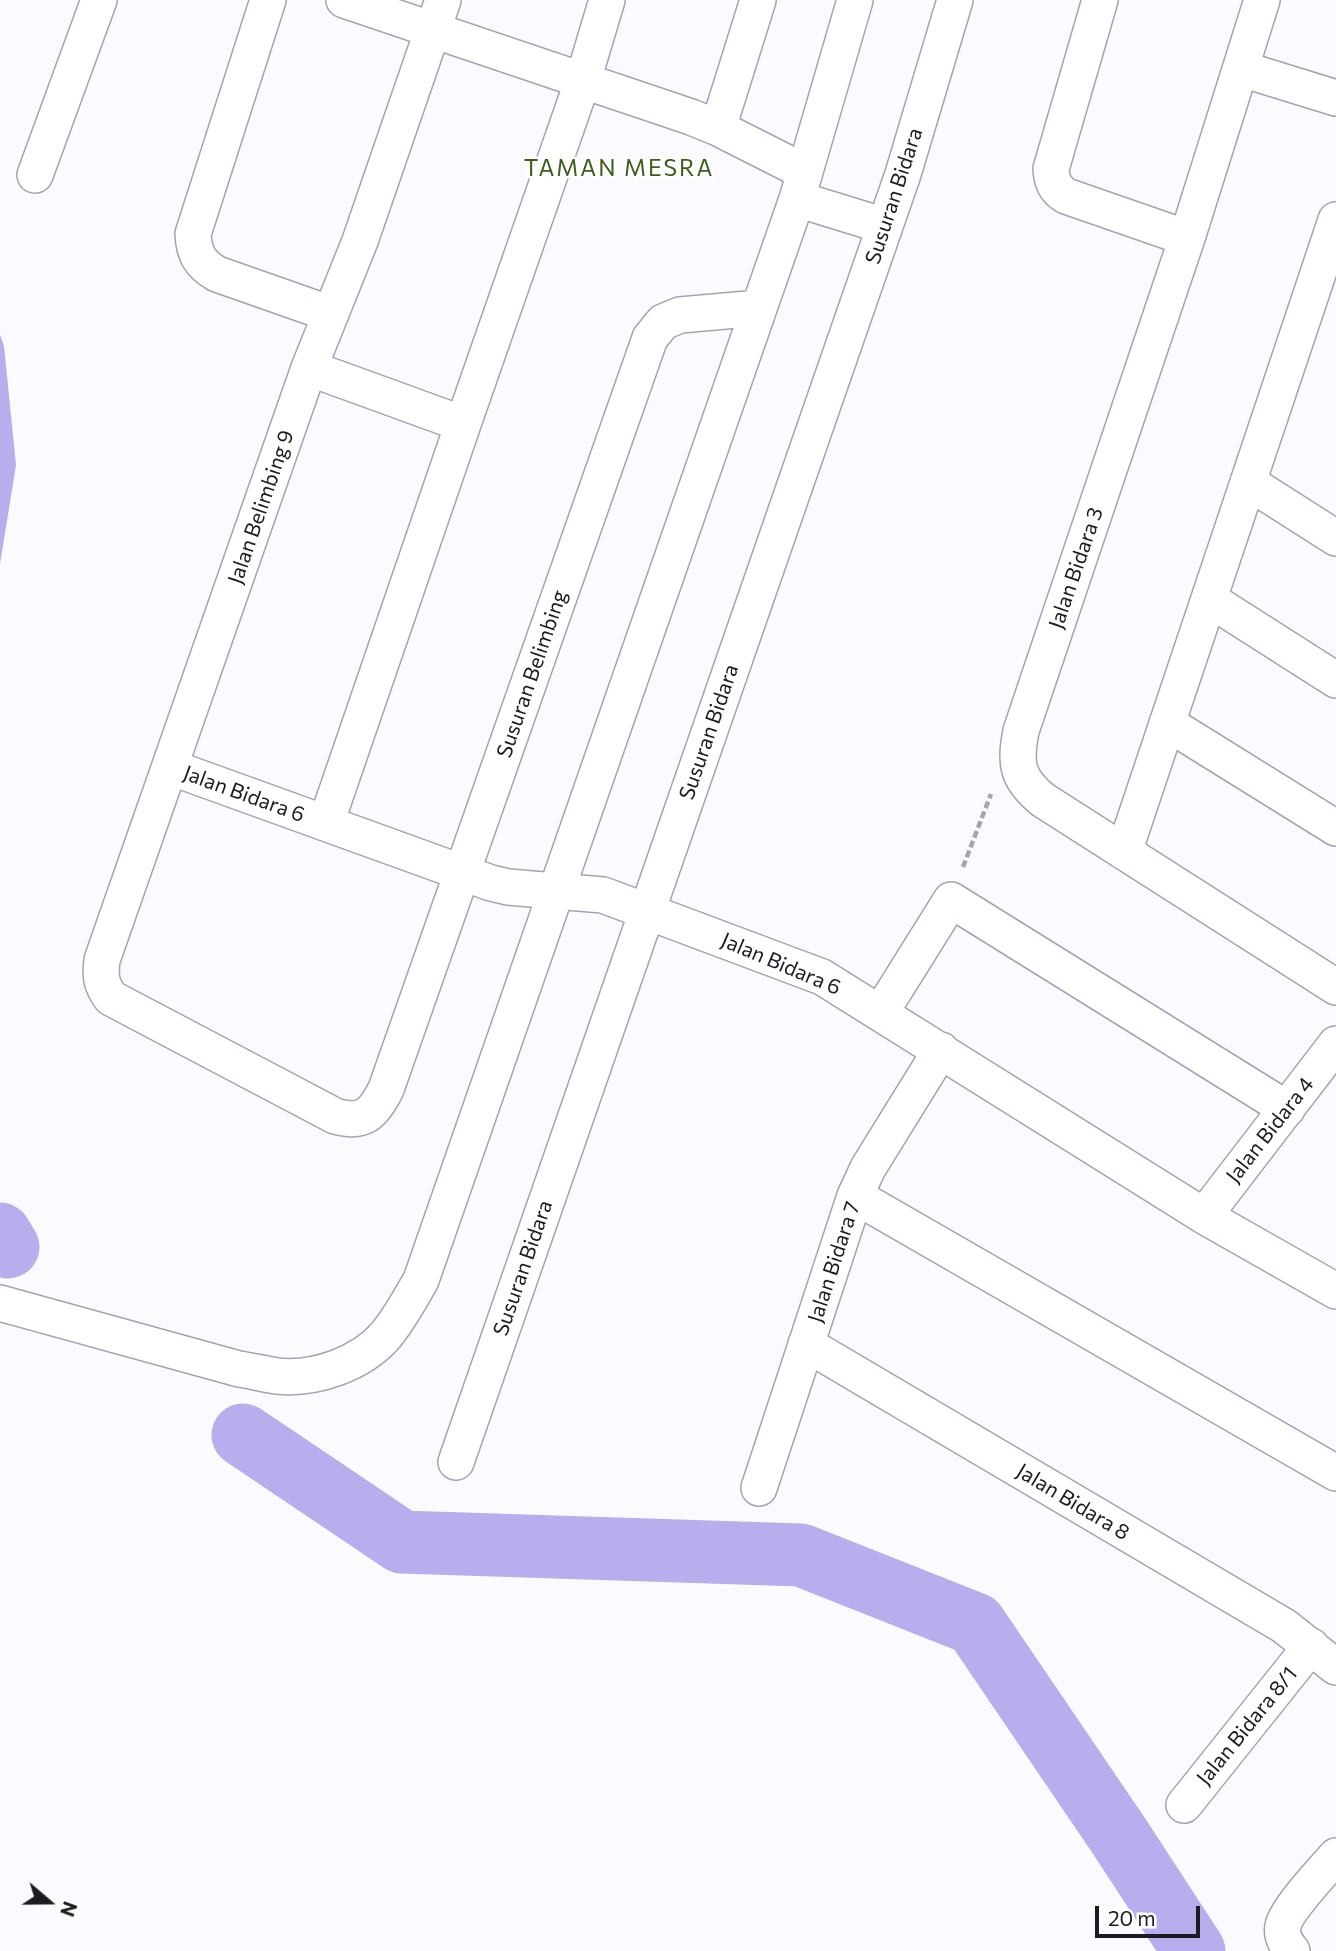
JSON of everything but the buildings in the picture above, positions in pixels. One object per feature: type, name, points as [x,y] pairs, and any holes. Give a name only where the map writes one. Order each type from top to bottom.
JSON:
[{"type":"street","points":[[35,175],[99,0]]},
{"type":"street","points":[[268,0],[192,234],[193,246],[204,267],[217,274],[331,314]]},
{"type":"street","points":[[344,0],[439,15],[583,80],[718,128],[801,186],[885,226]]},
{"type":"street","points":[[326,823],[583,80],[607,0]]},
{"type":"street","points":[[718,128],[758,0]]},
{"type":"street","points":[[0,1303],[239,1369],[279,1376],[317,1374],[353,1361],[384,1338],[405,1310],[421,1280],[801,186],[855,0]]},
{"type":"street","name":"Susuran Bidara","points":[[456,1462],[903,174],[955,0]]},
{"type":"street","points":[[1100,0],[1051,169],[1052,181],[1057,190],[1066,196],[1187,238]]},
{"type":"street","name":"Jalan Bidara 3","points":[[1019,771],[1017,752],[1021,731],[1187,238],[1262,0]]},
{"type":"street","name":"Jalan Belimbing 9","points":[[366,1116],[351,1120],[335,1116],[123,1006],[111,998],[103,987],[100,974],[102,960],[309,368],[360,241],[439,15]]},
{"type":"street","points":[[1242,69],[1336,98]]},
{"type":"street","points":[[1124,852],[1334,231]]},
{"type":"street","name":"Susuran Belimbing","points":[[366,1116],[378,1105],[386,1089],[650,338],[663,322],[680,315],[759,307]]},
{"type":"street","points":[[309,368],[463,424]]},
{"type":"street","points":[[1248,482],[1336,538]]},
{"type":"street","points":[[1209,599],[1336,680]]},
{"type":"street","points":[[1167,723],[1336,828]]},
{"type":"street","name":"Jalan Bidara 6","points":[[170,767],[500,886],[603,895],[822,977],[1204,1216],[1336,1291]]},
{"type":"street","points":[[1019,771],[1029,789],[1043,800],[1336,987]]},
{"type":"street","points":[[881,1012],[951,900],[1287,1109]]},
{"type":"street","name":"Jalan Bidara 4","points":[[1204,1216],[1336,1044]]},
{"type":"street","name":"Jalan Bidara 7","points":[[759,1488],[855,1196],[868,1168],[941,1050]]},
{"type":"street","points":[[855,1196],[1336,1473]]},
{"type":"street","name":"Jalan Bidara 8","points":[[806,1344],[1284,1626],[1324,1656]]},
{"type":"street","name":"Jalan Bidara 8/1","points":[[1184,1805],[1324,1656]]},
{"type":"street","points":[[1292,1951],[1285,1942],[1282,1927],[1290,1913],[1336,1856]]},
{"type":"path","points":[[951,900],[992,792],[1019,771]]},
{"type":"shaded area","points":[[0,335],[4,346],[16,465],[0,564]]},
{"type":"waterway","points":[[0,1234],[8,1247]]},
{"type":"waterway","points":[[243,1435],[402,1542],[801,1555],[975,1624],[1194,1951]]},
{"type":"district","name":"TAMAN MESRA","points":[[619,168]]}]
